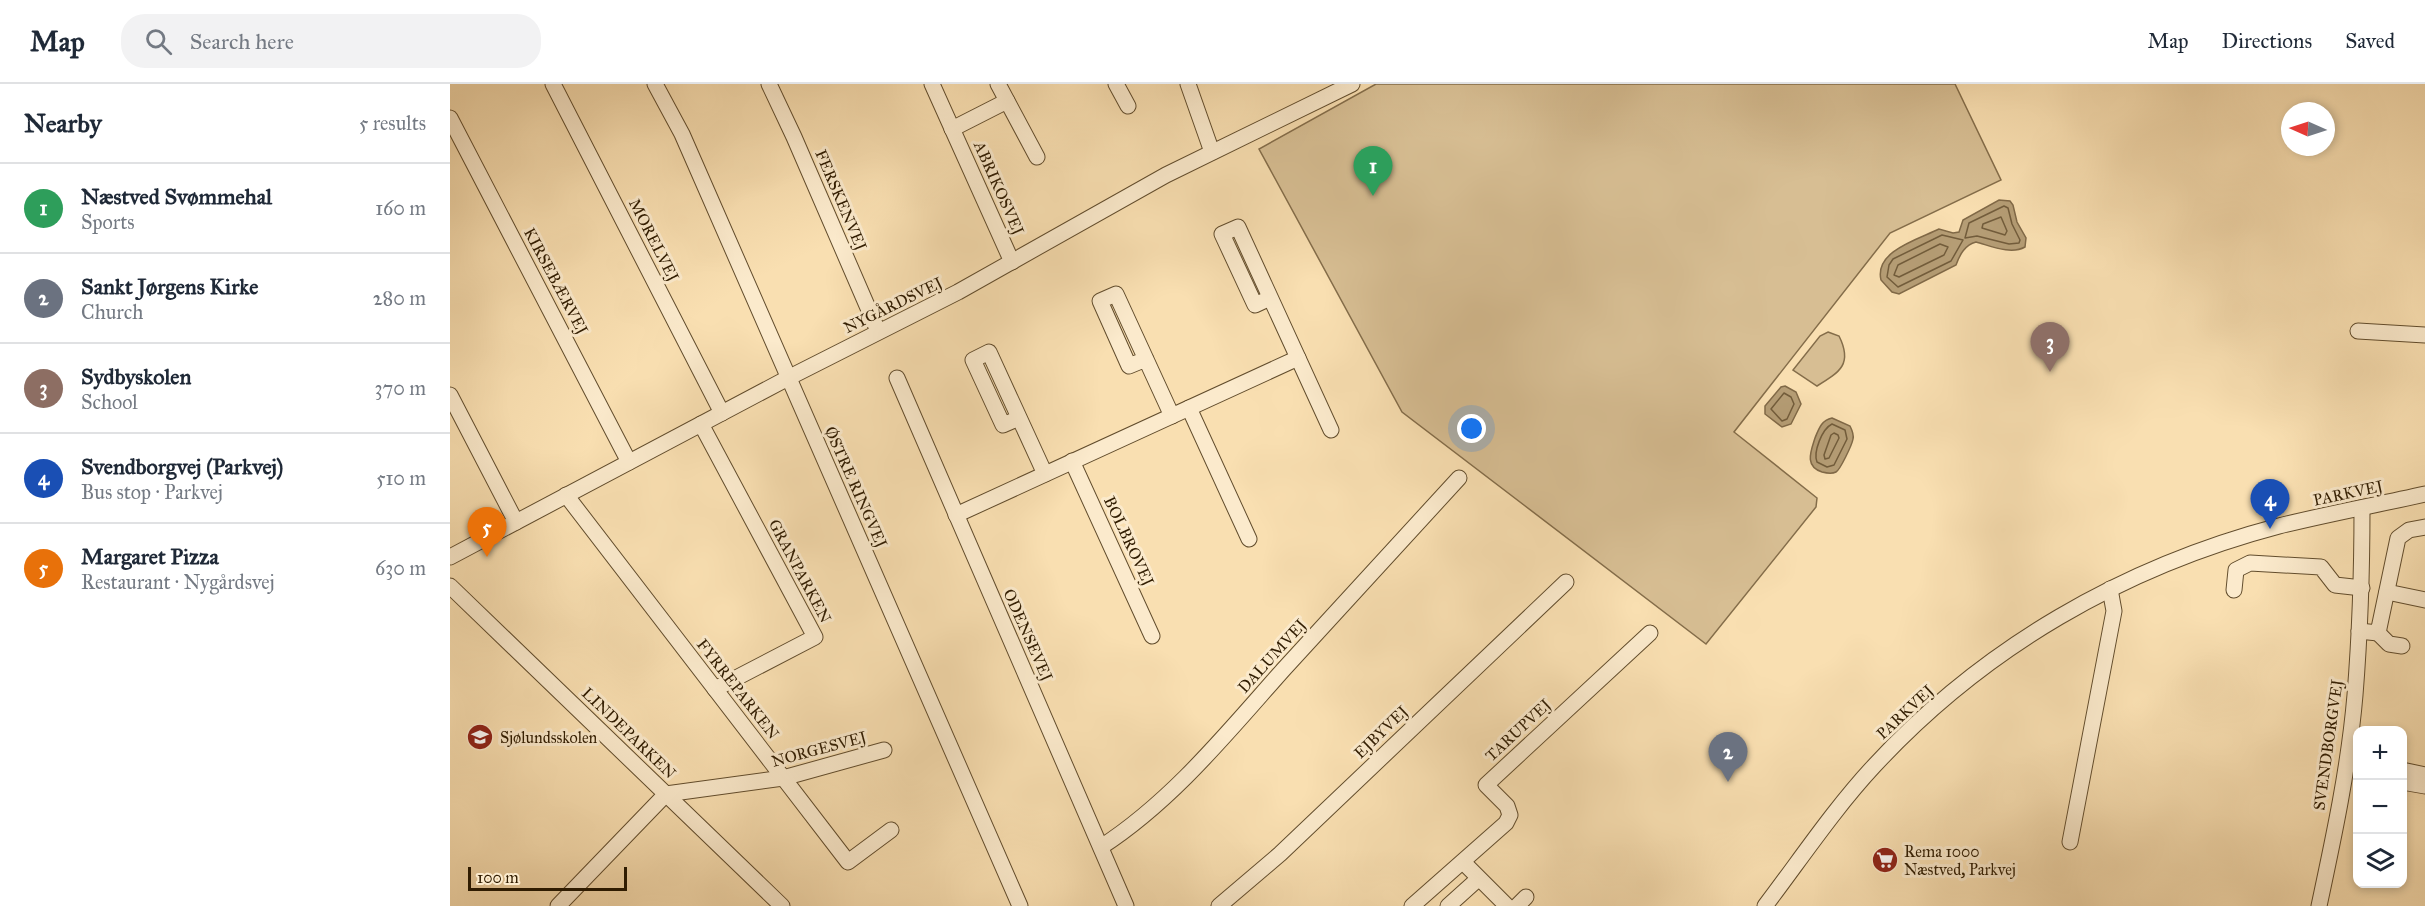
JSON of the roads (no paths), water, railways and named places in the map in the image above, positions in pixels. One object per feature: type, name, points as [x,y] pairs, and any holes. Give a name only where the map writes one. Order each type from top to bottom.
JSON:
[{"type":"street","name":"MORELVEJ","points":[[553,84],[723,412]]},
{"type":"street","name":"ØSTRE RINGVEJ","points":[[655,84],[682,134],[1020,906]]},
{"type":"street","name":"FERSKENVEJ","points":[[769,84],[878,332]]},
{"type":"street","name":"ABRIKOSVEJ","points":[[932,84],[1012,262]]},
{"type":"street","points":[[998,84],[1037,157]]},
{"type":"street","points":[[1116,84],[1128,106]]},
{"type":"street","points":[[1188,84],[1212,152]]},
{"type":"street","name":"NYGÅRDSVEJ","points":[[450,557],[788,378],[958,292],[1084,220],[1212,152],[1352,84]]},
{"type":"street","name":"ABRIKOSVEJ","points":[[952,129],[1007,101]]},
{"type":"street","name":"KIRSEBÆRVEJ","points":[[450,118],[629,462]]},
{"type":"street","points":[[1270,298],[1255,305],[1222,234],[1238,227],[1331,430]]},
{"type":"street","points":[[2358,331],[2425,335]]},
{"type":"street","points":[[956,515],[1298,358]]},
{"type":"street","points":[[1146,359],[1172,416]]},
{"type":"street","name":"ODENSEVEJ","points":[[897,378],[1126,906]]},
{"type":"street","points":[[450,395],[516,522]]},
{"type":"street","points":[[1189,408],[1249,538]]},
{"type":"street","points":[[1018,417],[1045,474]]},
{"type":"street","name":"GRANPARKEN","points":[[701,424],[815,637],[715,689]]},
{"type":"street","name":"BOLBROVEJ","points":[[1072,461],[1152,636]]},
{"type":"street","name":"DALUMVEJ","points":[[1101,847],[1151,810],[1212,750],[1459,478]]},
{"type":"street","name":"PARKVEJ","points":[[1765,906],[1866,776],[1922,719],[2026,636],[2110,589],[2159,567],[2229,542],[2279,526],[2425,494]]},
{"type":"street","name":"FYRREPARKEN","points":[[566,495],[848,862],[891,830]]},
{"type":"street","name":"SVENDBORGVEJ","points":[[2319,906],[2351,766],[2362,588],[2362,508]]},
{"type":"street","points":[[2378,633],[2398,538],[2409,530],[2425,526]]},
{"type":"street","points":[[2234,590],[2236,570],[2250,563],[2321,567],[2336,585],[2362,588]]},
{"type":"street","name":"EJBYVEJ","points":[[1219,906],[1280,854],[1566,582]]},
{"type":"street","name":"LINDEPARKEN","points":[[450,586],[782,906]]},
{"type":"street","points":[[2070,842],[2114,611],[2110,589]]},
{"type":"street","points":[[2387,592],[2425,600]]},
{"type":"street","points":[[2359,631],[2378,633],[2389,644],[2402,646]]},
{"type":"street","name":"TARUPVEJ","points":[[1412,906],[1506,823],[1510,816],[1507,806],[1486,784],[1650,633]]},
{"type":"street","name":"NORGESVEJ","points":[[666,794],[783,778],[884,750]]},
{"type":"street","points":[[2407,771],[2425,775]]},
{"type":"street","points":[[2407,783],[2425,786]]},
{"type":"street","points":[[558,906],[666,794]]},
{"type":"street","points":[[1463,862],[1507,906]]},
{"type":"street","points":[[1448,906],[1478,879]]},
{"type":"water","points":[[1999,200],[2010,201],[2013,205],[2017,222],[2026,238],[2025,247],[2007,250],[1972,243],[1963,250],[1956,265],[1899,294],[1892,292],[1881,280],[1884,261],[1900,247],[1939,229],[1953,233],[1959,232],[1963,220]]},
{"type":"water","points":[[1785,386],[1796,392],[1801,404],[1791,424],[1782,427],[1765,414],[1765,406],[1781,387]]},
{"type":"water","points":[[1832,418],[1850,426],[1853,437],[1840,467],[1836,472],[1829,473],[1816,469],[1810,458],[1813,443],[1820,428],[1823,423]]},
{"type":"place","name":"Næstved Svømmehal","points":[[1373,196]]},
{"type":"place","name":"Sydbyskolen","points":[[2050,372]]},
{"type":"place","name":"Svendborgvej (Parkvej)","points":[[2270,529]]},
{"type":"place","name":"Margaret Pizza","points":[[487,557]]},
{"type":"place","name":"Sjølundsskolen","points":[[480,737]]},
{"type":"place","name":"Sankt Jørgens Kirke","points":[[1728,782]]},
{"type":"place","name":"Rema 1000 Næstved, Parkvej","points":[[1885,860]]}]
